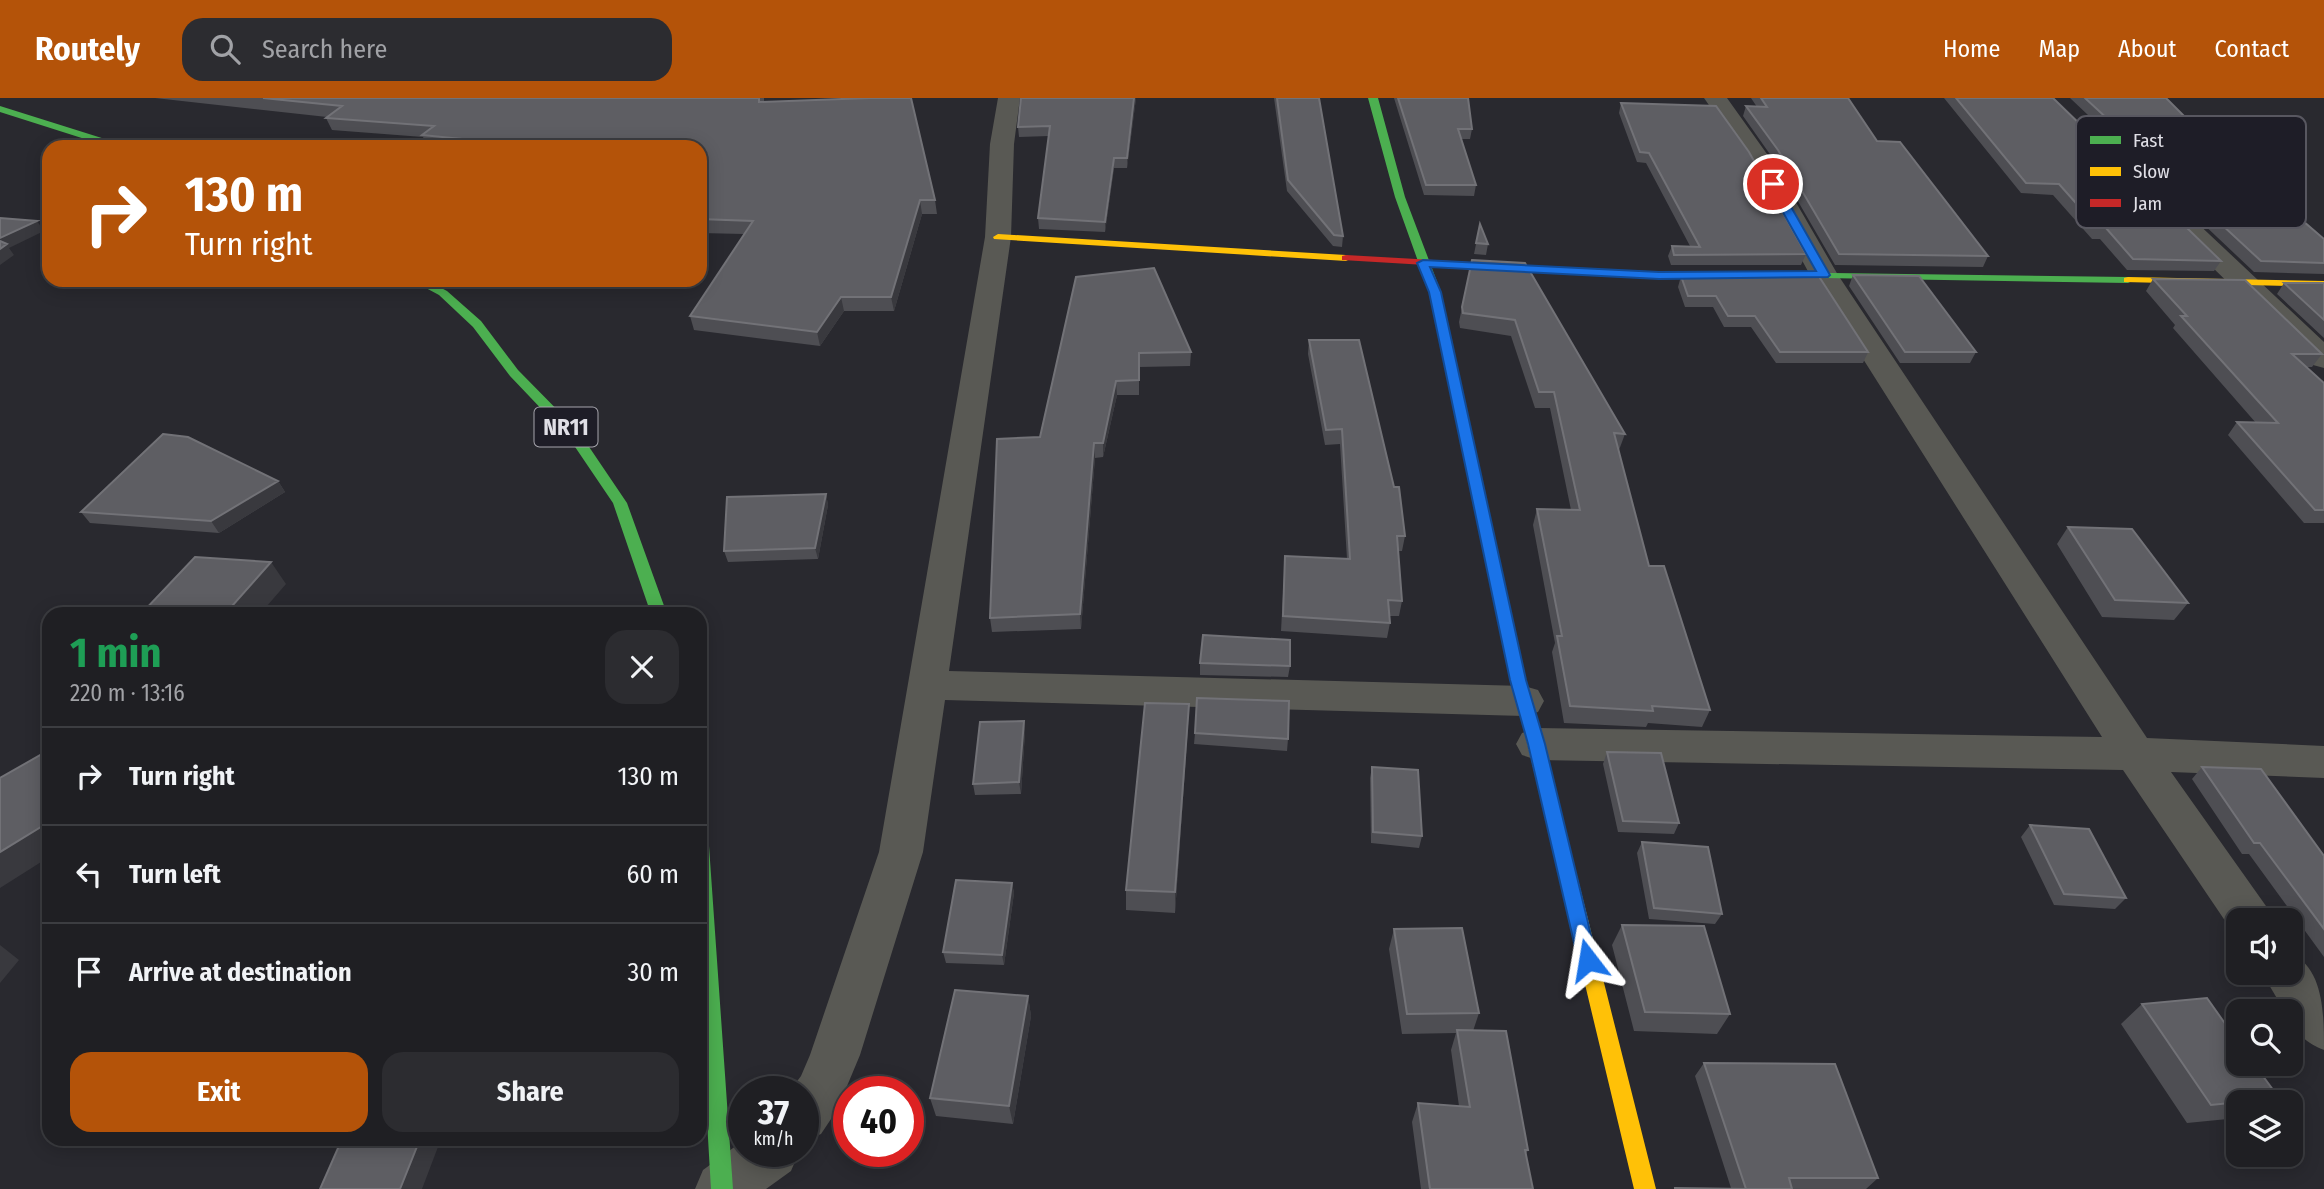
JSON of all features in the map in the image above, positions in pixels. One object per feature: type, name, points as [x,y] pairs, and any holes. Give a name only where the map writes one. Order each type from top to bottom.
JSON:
[{"type":"main road","points":[[1373,98],[1385,149],[1435,292],[1524,701],[1537,744],[1645,1189]]},
{"type":"main road","points":[[0,109],[98,140]]},
{"type":"main road","points":[[998,237],[1659,276],[1824,275],[2324,284]]},
{"type":"main road","name":"NR11","points":[[431,287],[443,293],[477,324],[514,373],[574,435],[620,503],[657,607]]},
{"type":"main road","points":[[707,955],[722,1189]]},
{"type":"street","points":[[819,1093],[835,1055],[901,852],[998,237],[1002,145],[1009,98]]},
{"type":"street","points":[[1715,98],[1760,162],[1824,275],[2135,754],[2242,908]]},
{"type":"street","points":[[2187,228],[2324,359]]},
{"type":"street","points":[[928,685],[1524,701]]},
{"type":"street","points":[[1537,744],[2135,754],[2324,762]]},
{"type":"street","points":[[2294,985],[2324,1027]]},
{"type":"street","points":[[722,1189],[752,1167]]},
{"type":"building","points":[[263,98],[759,98],[759,102],[911,98],[935,200],[920,200],[891,297],[841,297],[817,332],[690,316],[753,221],[707,219],[707,140],[473,140],[422,135],[434,126],[326,118],[342,106]]},
{"type":"building","points":[[1021,98],[1134,98],[1127,158],[1114,158],[1105,222],[1038,218],[1050,126],[1018,127]]},
{"type":"building","points":[[1277,98],[1319,98],[1343,236],[1334,235],[1288,180]]},
{"type":"building","points":[[1398,98],[1468,98],[1472,129],[1458,129],[1476,185],[1426,185]]},
{"type":"building","points":[[1761,98],[1848,98],[1877,141],[1900,142],[1988,256],[1839,254],[1778,150],[1746,106],[1767,107]]},
{"type":"building","points":[[1956,98],[2053,98],[2076,120],[2076,203],[2059,184],[2026,183]]},
{"type":"building","points":[[2085,98],[2166,98],[2184,116],[2104,116]]},
{"type":"building","points":[[1621,103],[1716,106],[1749,152],[1806,254],[1674,255],[1672,246],[1700,247],[1649,153],[1640,152]]},
{"type":"building","points":[[0,218],[37,221],[0,238]]},
{"type":"building","points":[[1480,224],[1488,244],[1476,243]]},
{"type":"building","points":[[2306,224],[2324,239],[2324,263],[2261,261],[2225,228],[2306,228]]},
{"type":"building","points":[[2106,228],[2187,228],[2221,261],[2133,259]]},
{"type":"building","points":[[1472,260],[1525,263],[1625,434],[1614,433],[1649,566],[1664,566],[1710,710],[1652,706],[1653,711],[1570,706],[1557,636],[1562,636],[1537,509],[1580,510],[1554,392],[1539,392],[1515,320],[1463,313]]},
{"type":"building","points":[[1154,268],[1191,352],[1139,353],[1139,380],[1116,381],[1103,443],[1094,443],[1080,614],[990,618],[997,439],[1040,437],[1076,277]]},
{"type":"building","points":[[1818,275],[1868,352],[1780,352],[1755,316],[1728,316],[1716,296],[1688,296],[1681,276]]},
{"type":"building","points":[[1853,275],[1919,276],[1976,352],[1905,352]]},
{"type":"building","points":[[2153,279],[2245,280],[2322,354],[2292,354],[2324,383],[2324,510],[2315,510],[2237,422],[2278,423],[2181,316],[2187,316]]},
{"type":"building","points":[[2284,283],[2324,283],[2324,320]]},
{"type":"building","points":[[1309,340],[1359,340],[1394,487],[1399,487],[1405,536],[1397,536],[1402,601],[1388,600],[1390,623],[1283,616],[1285,556],[1350,559],[1342,429],[1326,430]]},
{"type":"building","points":[[163,434],[188,437],[278,481],[211,521],[81,512]]},
{"type":"building","points":[[826,494],[815,548],[724,551],[727,497]]},
{"type":"building","points":[[2068,527],[2132,529],[2188,603],[2115,600]]},
{"type":"building","points":[[195,557],[271,562],[231,607],[148,607]]},
{"type":"building","points":[[1203,635],[1290,640],[1290,666],[1200,663]]},
{"type":"building","points":[[1197,698],[1289,701],[1288,739],[1195,733]]},
{"type":"building","points":[[1145,703],[1189,704],[1175,892],[1126,890]]},
{"type":"building","points":[[1024,721],[1019,782],[973,784],[980,722]]},
{"type":"building","points":[[1607,752],[1661,753],[1679,823],[1623,821]]},
{"type":"building","points":[[42,754],[42,826],[0,852],[0,778]]},
{"type":"building","points":[[1372,767],[1418,770],[1422,836],[1373,832]]},
{"type":"building","points":[[2202,767],[2261,769],[2324,856],[2324,929],[2260,843],[2254,843]]},
{"type":"building","points":[[2030,825],[2089,829],[2126,898],[2064,894]]},
{"type":"building","points":[[1642,842],[1708,847],[1722,914],[1654,908]]},
{"type":"building","points":[[956,880],[1012,883],[1002,955],[943,952]]},
{"type":"building","points":[[1622,925],[1704,926],[1730,1014],[1645,1012]]},
{"type":"building","points":[[1462,928],[1479,1013],[1407,1014],[1394,929]]},
{"type":"building","points":[[955,990],[1028,996],[1009,1106],[930,1098]]},
{"type":"building","points":[[2207,998],[2226,1025],[2226,1076],[2263,1076],[2273,1090],[2226,1090],[2226,1103],[2211,1105],[2142,1004]]},
{"type":"building","points":[[1457,1030],[1506,1031],[1533,1189],[1430,1189],[1418,1103],[1470,1107]]},
{"type":"building","points":[[1704,1063],[1835,1064],[1878,1178],[1789,1178],[1792,1189],[1746,1189]]},
{"type":"building","points":[[339,1146],[417,1146],[400,1189],[320,1189]]},
{"type":"building","points":[[1675,1188],[1746,1189],[1675,1189]]},
{"type":"traffic: fast","points":[[1373,98],[1400,197],[1435,292],[1518,680],[1529,717]]},
{"type":"traffic: fast","points":[[0,109],[98,140]]},
{"type":"traffic: fast","points":[[1764,275],[2128,280]]},
{"type":"traffic: fast","points":[[431,287],[443,293],[477,324],[514,373],[574,435],[620,503],[657,607]]},
{"type":"traffic: fast","points":[[707,955],[722,1189]]},
{"type":"traffic: slow","points":[[998,237],[1346,258]]},
{"type":"traffic: slow","points":[[2128,280],[2324,284]]},
{"type":"traffic: slow","points":[[1529,717],[1645,1189]]},
{"type":"traffic: jam","points":[[1346,258],[1659,276],[1764,275]]},
{"type":"route","points":[[1588,960],[1537,744],[1518,680],[1435,292],[1423,263],[1659,276],[1824,275],[1773,184]]}]
